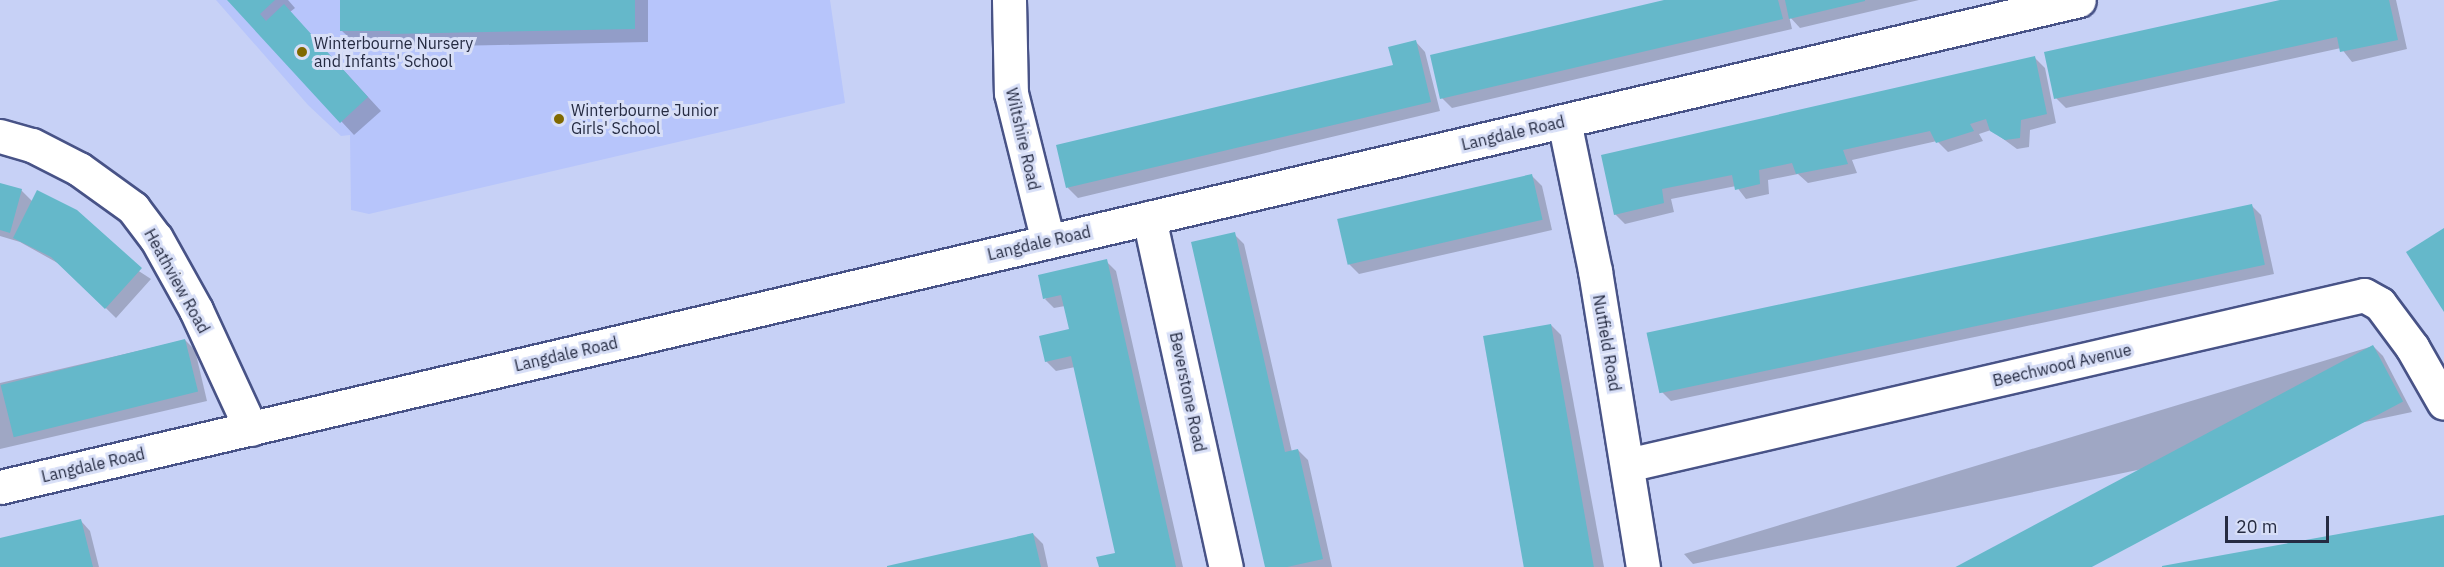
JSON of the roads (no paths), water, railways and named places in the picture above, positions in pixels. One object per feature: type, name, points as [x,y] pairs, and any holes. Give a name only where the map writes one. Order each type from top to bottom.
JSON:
[{"type":"street","name":"Wiltshire Road","points":[[1009,0],[1011,93],[1048,241]]},
{"type":"street","name":"Langdale Road","points":[[0,487],[2079,0]]},
{"type":"street","name":"Nutfield Road","points":[[1564,121],[1627,465],[1643,567]]},
{"type":"street","name":"Heathview Road","points":[[0,136],[32,145],[79,169],[133,208],[156,238],[186,291],[251,429]]},
{"type":"street","name":"Beverstone Road","points":[[1149,218],[1226,567]]},
{"type":"street","name":"Beechwood Avenue","points":[[1627,465],[2364,295],[2380,304],[2412,347],[2444,403]]},
{"type":"place","name":"Winterbourne Nursery and Infants' School","points":[[302,52]]},
{"type":"place","name":"Winterbourne Junior Girls' School","points":[[559,119]]}]
